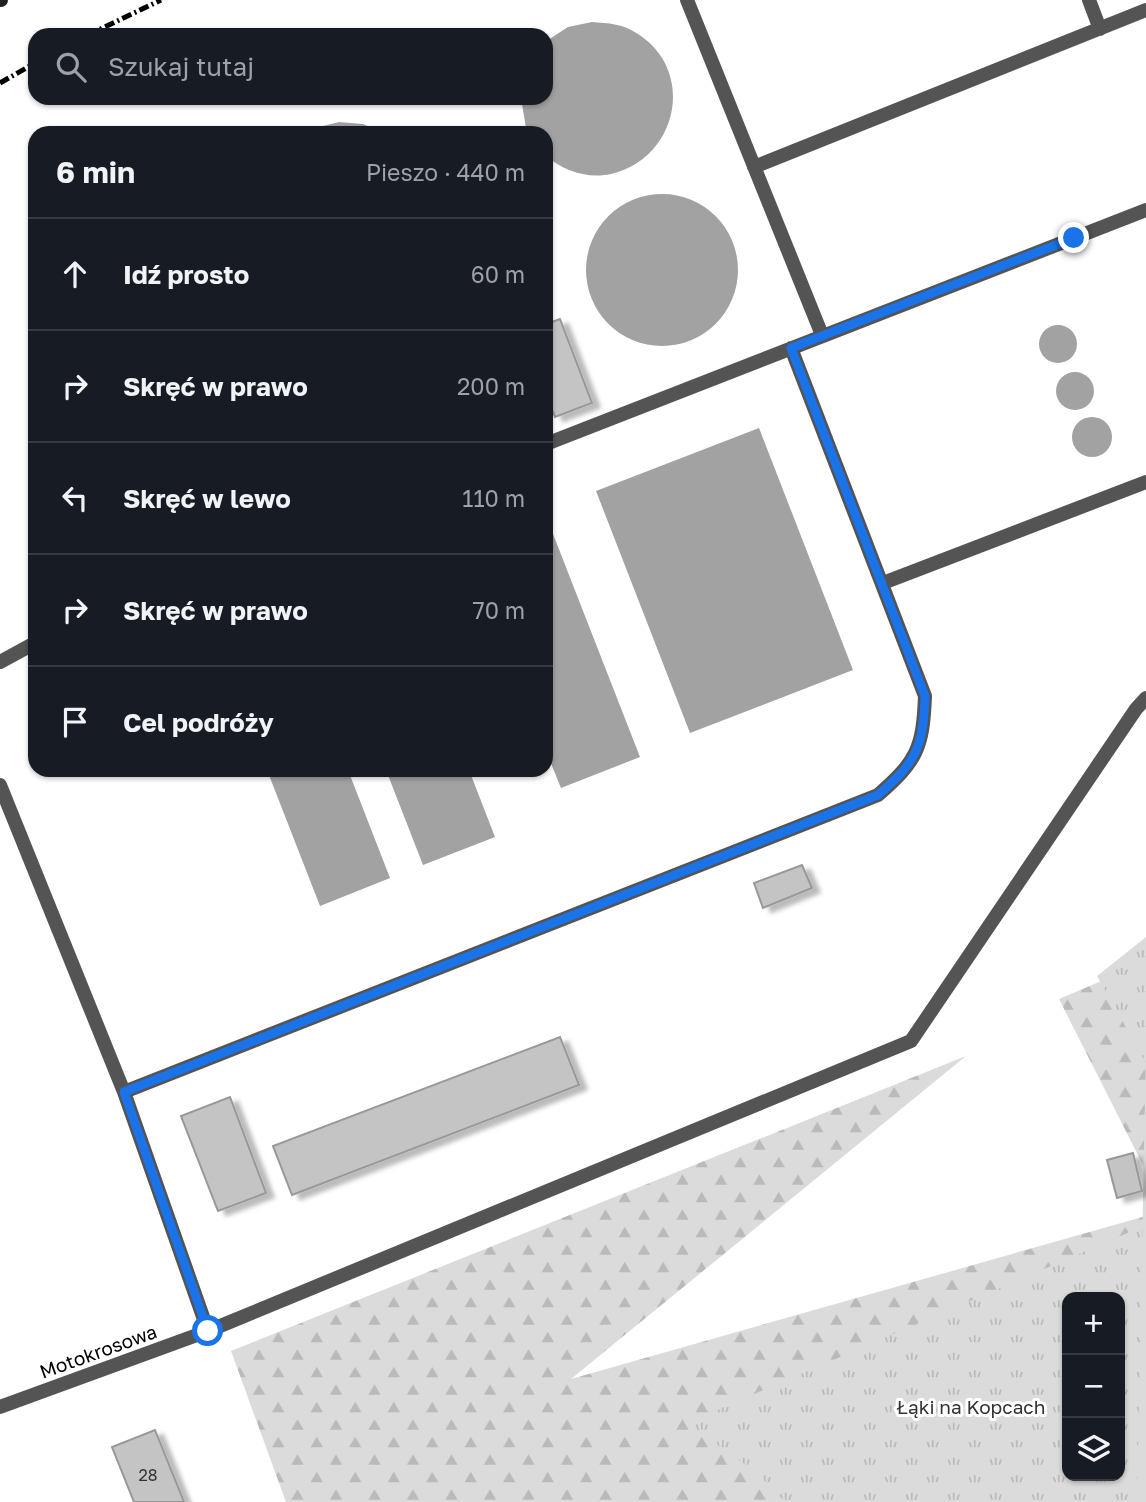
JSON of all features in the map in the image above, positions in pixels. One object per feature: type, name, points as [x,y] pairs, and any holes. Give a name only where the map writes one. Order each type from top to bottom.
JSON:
[{"type":"street","points":[[687,0],[822,335]]},
{"type":"street","points":[[1088,0],[1100,29]]},
{"type":"street","points":[[754,167],[1146,9]]},
{"type":"street","points":[[553,441],[1146,210]]},
{"type":"street","points":[[124,1092],[878,795],[901,775],[916,756],[925,696],[791,348]]},
{"type":"street","points":[[883,583],[1146,482]]},
{"type":"street","points":[[0,662],[28,647]]},
{"type":"street","name":"Motokrosowa","points":[[0,1406],[208,1331],[911,1041],[1146,698]]},
{"type":"street","points":[[0,785],[124,1092],[208,1331]]},
{"type":"green space","points":[[1146,937],[1146,1063],[1097,976]]},
{"type":"green space","points":[[1146,962],[1146,1171],[1059,999]]},
{"type":"green space","points":[[1146,1047],[1146,1502],[1137,1502]]},
{"type":"green space","points":[[966,1056],[571,1379],[1146,1216],[1146,1502],[286,1502],[231,1351]]},
{"type":"green space","name":"Łąki na Kopcach","points":[[1146,1225],[1146,1502],[785,1502],[758,1474],[687,1423]]},
{"type":"shaded area","points":[[592,22],[622,26],[638,34],[656,50],[668,70],[673,91],[671,113],[664,133],[651,151],[634,165],[611,174],[593,175],[560,166],[553,161],[553,126],[526,126],[522,105],[553,105],[553,37],[568,27]]},
{"type":"shaded area","points":[[339,122],[368,126],[323,126]]},
{"type":"shaded area","points":[[662,194],[691,199],[716,216],[733,241],[738,270],[733,299],[716,324],[691,341],[662,346],[633,341],[608,324],[591,299],[586,270],[591,241],[608,216],[633,199]]},
{"type":"shaded area","points":[[1058,325],[1072,330],[1077,344],[1072,358],[1058,363],[1044,358],[1039,344],[1044,330]]},
{"type":"shaded area","points":[[1075,372],[1089,377],[1094,391],[1089,405],[1075,410],[1061,405],[1056,391],[1061,377]]},
{"type":"shaded area","points":[[1092,417],[1106,423],[1112,437],[1106,451],[1092,457],[1078,451],[1072,437],[1078,423]]},
{"type":"shaded area","points":[[759,428],[853,670],[690,733],[596,491]]},
{"type":"shaded area","points":[[553,534],[640,757],[561,788],[553,768]]},
{"type":"shaded area","points":[[270,777],[351,777],[390,878],[320,906]]},
{"type":"shaded area","points":[[389,777],[472,777],[495,837],[423,865]]},
{"type":"building","points":[[560,319],[592,403],[555,417],[553,412],[553,322]]},
{"type":"building","points":[[802,865],[812,888],[763,908],[754,883]]},
{"type":"building","points":[[560,1037],[579,1085],[292,1195],[273,1146]]},
{"type":"building","points":[[230,1097],[266,1193],[218,1211],[181,1116]]},
{"type":"building","points":[[1133,1153],[1142,1191],[1117,1198],[1107,1160]]},
{"type":"building","points":[[155,1430],[184,1502],[134,1502],[112,1447]]},
{"type":"railway","points":[[103,28],[161,0]]},
{"type":"railway","points":[[0,83],[28,67]]},
{"type":"route","points":[[208,1331],[124,1092],[878,795],[901,775],[916,756],[924,726],[925,696],[791,348],[1074,238]]}]
